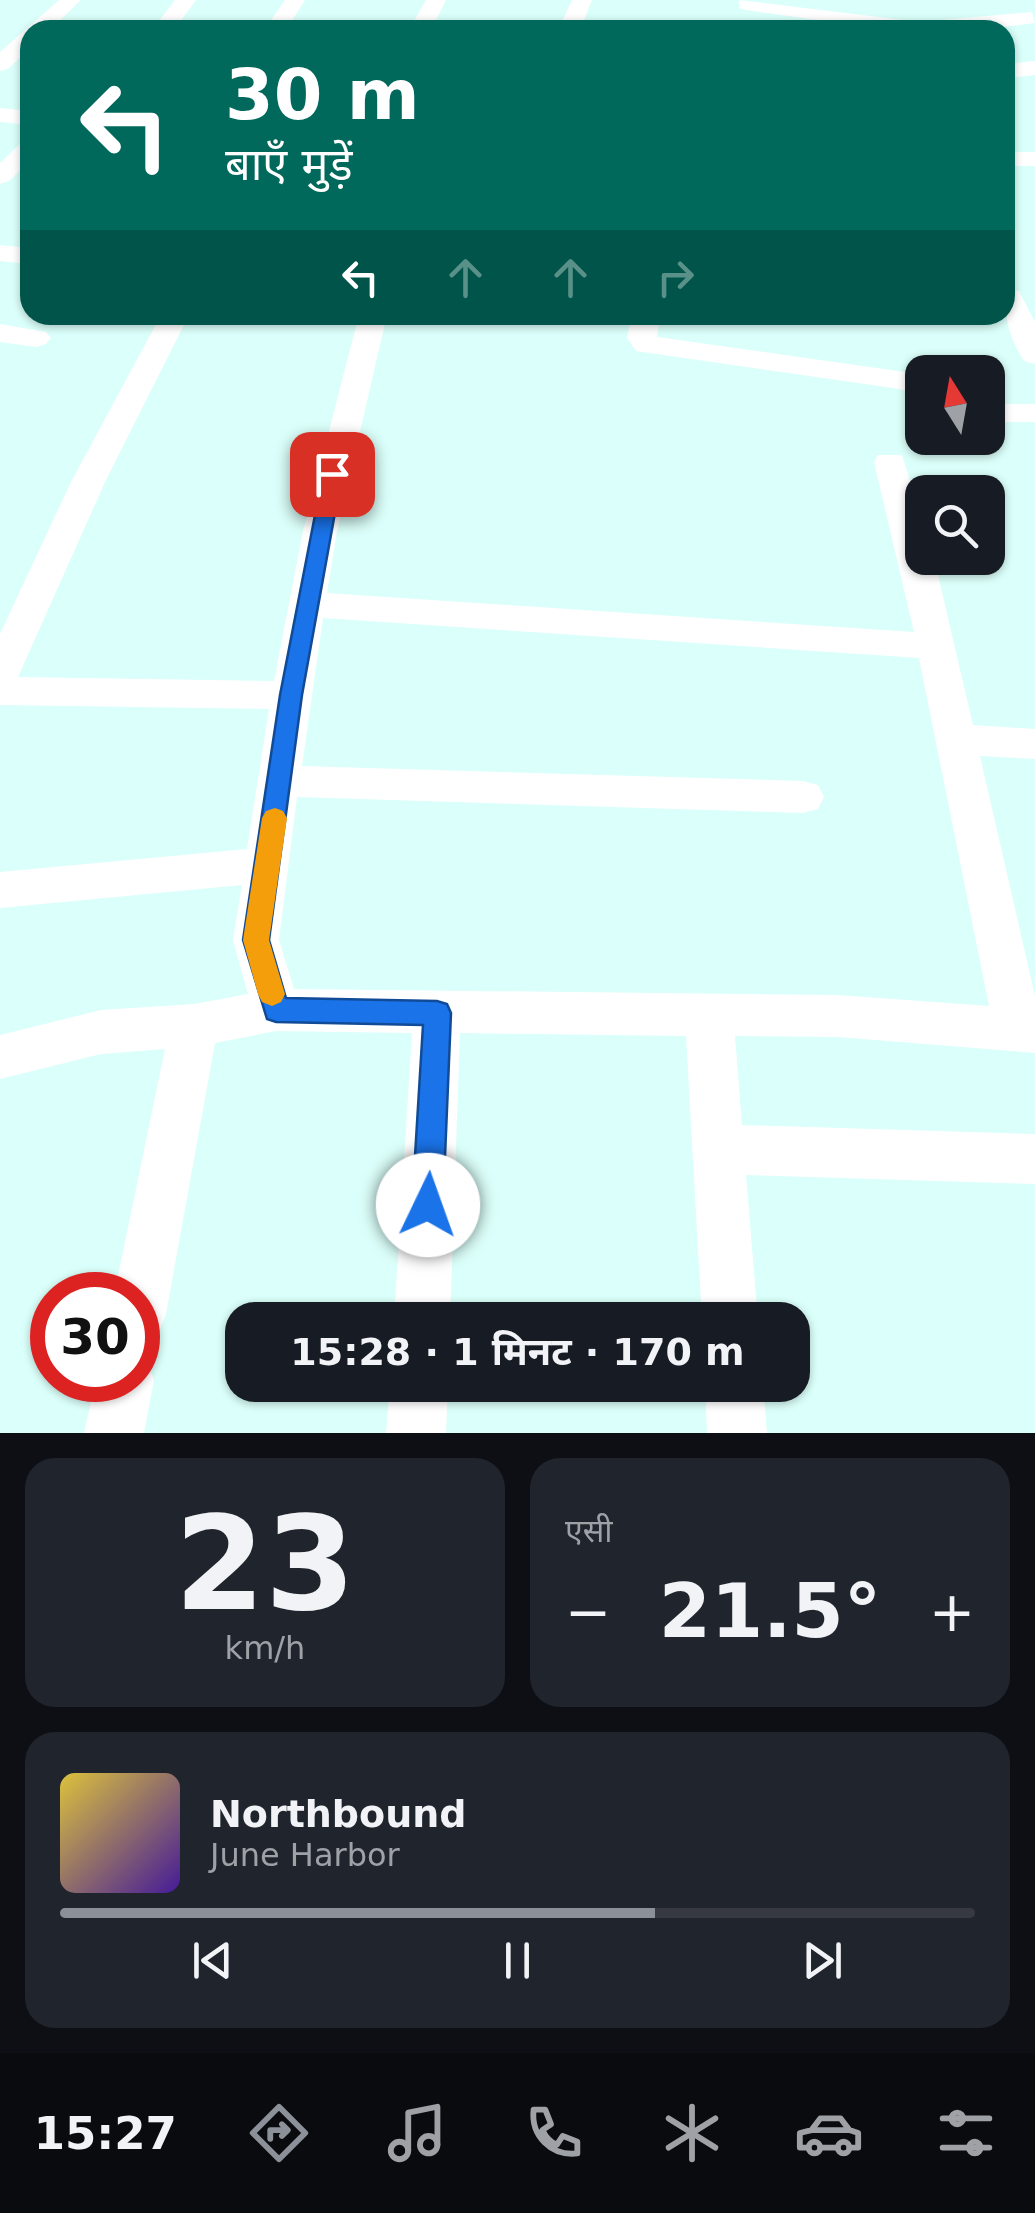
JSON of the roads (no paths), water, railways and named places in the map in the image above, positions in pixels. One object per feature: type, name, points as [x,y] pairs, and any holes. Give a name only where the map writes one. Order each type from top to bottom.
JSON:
[{"type":"street","points":[[49,20],[71,0]]},
{"type":"street","points":[[170,20],[186,0]]},
{"type":"street","points":[[1010,0],[1034,20]]},
{"type":"street","points":[[746,2],[872,20]]},
{"type":"street","points":[[0,64],[20,46]]},
{"type":"street","points":[[0,176],[20,157]]},
{"type":"street","points":[[1015,314],[1035,355]]},
{"type":"street","points":[[0,675],[88,482],[170,325]]},
{"type":"street","points":[[276,1010],[256,940],[291,695],[332,474],[371,325]]},
{"type":"street","points":[[644,325],[642,338],[647,345],[905,382]]},
{"type":"street","points":[[0,333],[36,338]]},
{"type":"street","points":[[1005,413],[1035,412]]},
{"type":"street","points":[[0,1057],[101,1032],[194,1025],[276,1010],[838,1016],[1026,1030],[890,462]]},
{"type":"street","points":[[308,604],[936,646]]},
{"type":"street","points":[[0,691],[291,695]]},
{"type":"street","points":[[956,739],[1035,744]]},
{"type":"street","points":[[280,781],[803,797]]},
{"type":"street","points":[[0,890],[267,865]]},
{"type":"street","points":[[423,1302],[437,1013]]},
{"type":"street","points":[[708,1013],[729,1302]]},
{"type":"street","points":[[146,1272],[194,1025]]},
{"type":"street","points":[[718,1149],[1035,1158]]},
{"type":"street","points":[[114,1433],[120,1402]]},
{"type":"street","points":[[416,1433],[417,1402]]},
{"type":"street","points":[[735,1402],[737,1433]]}]
